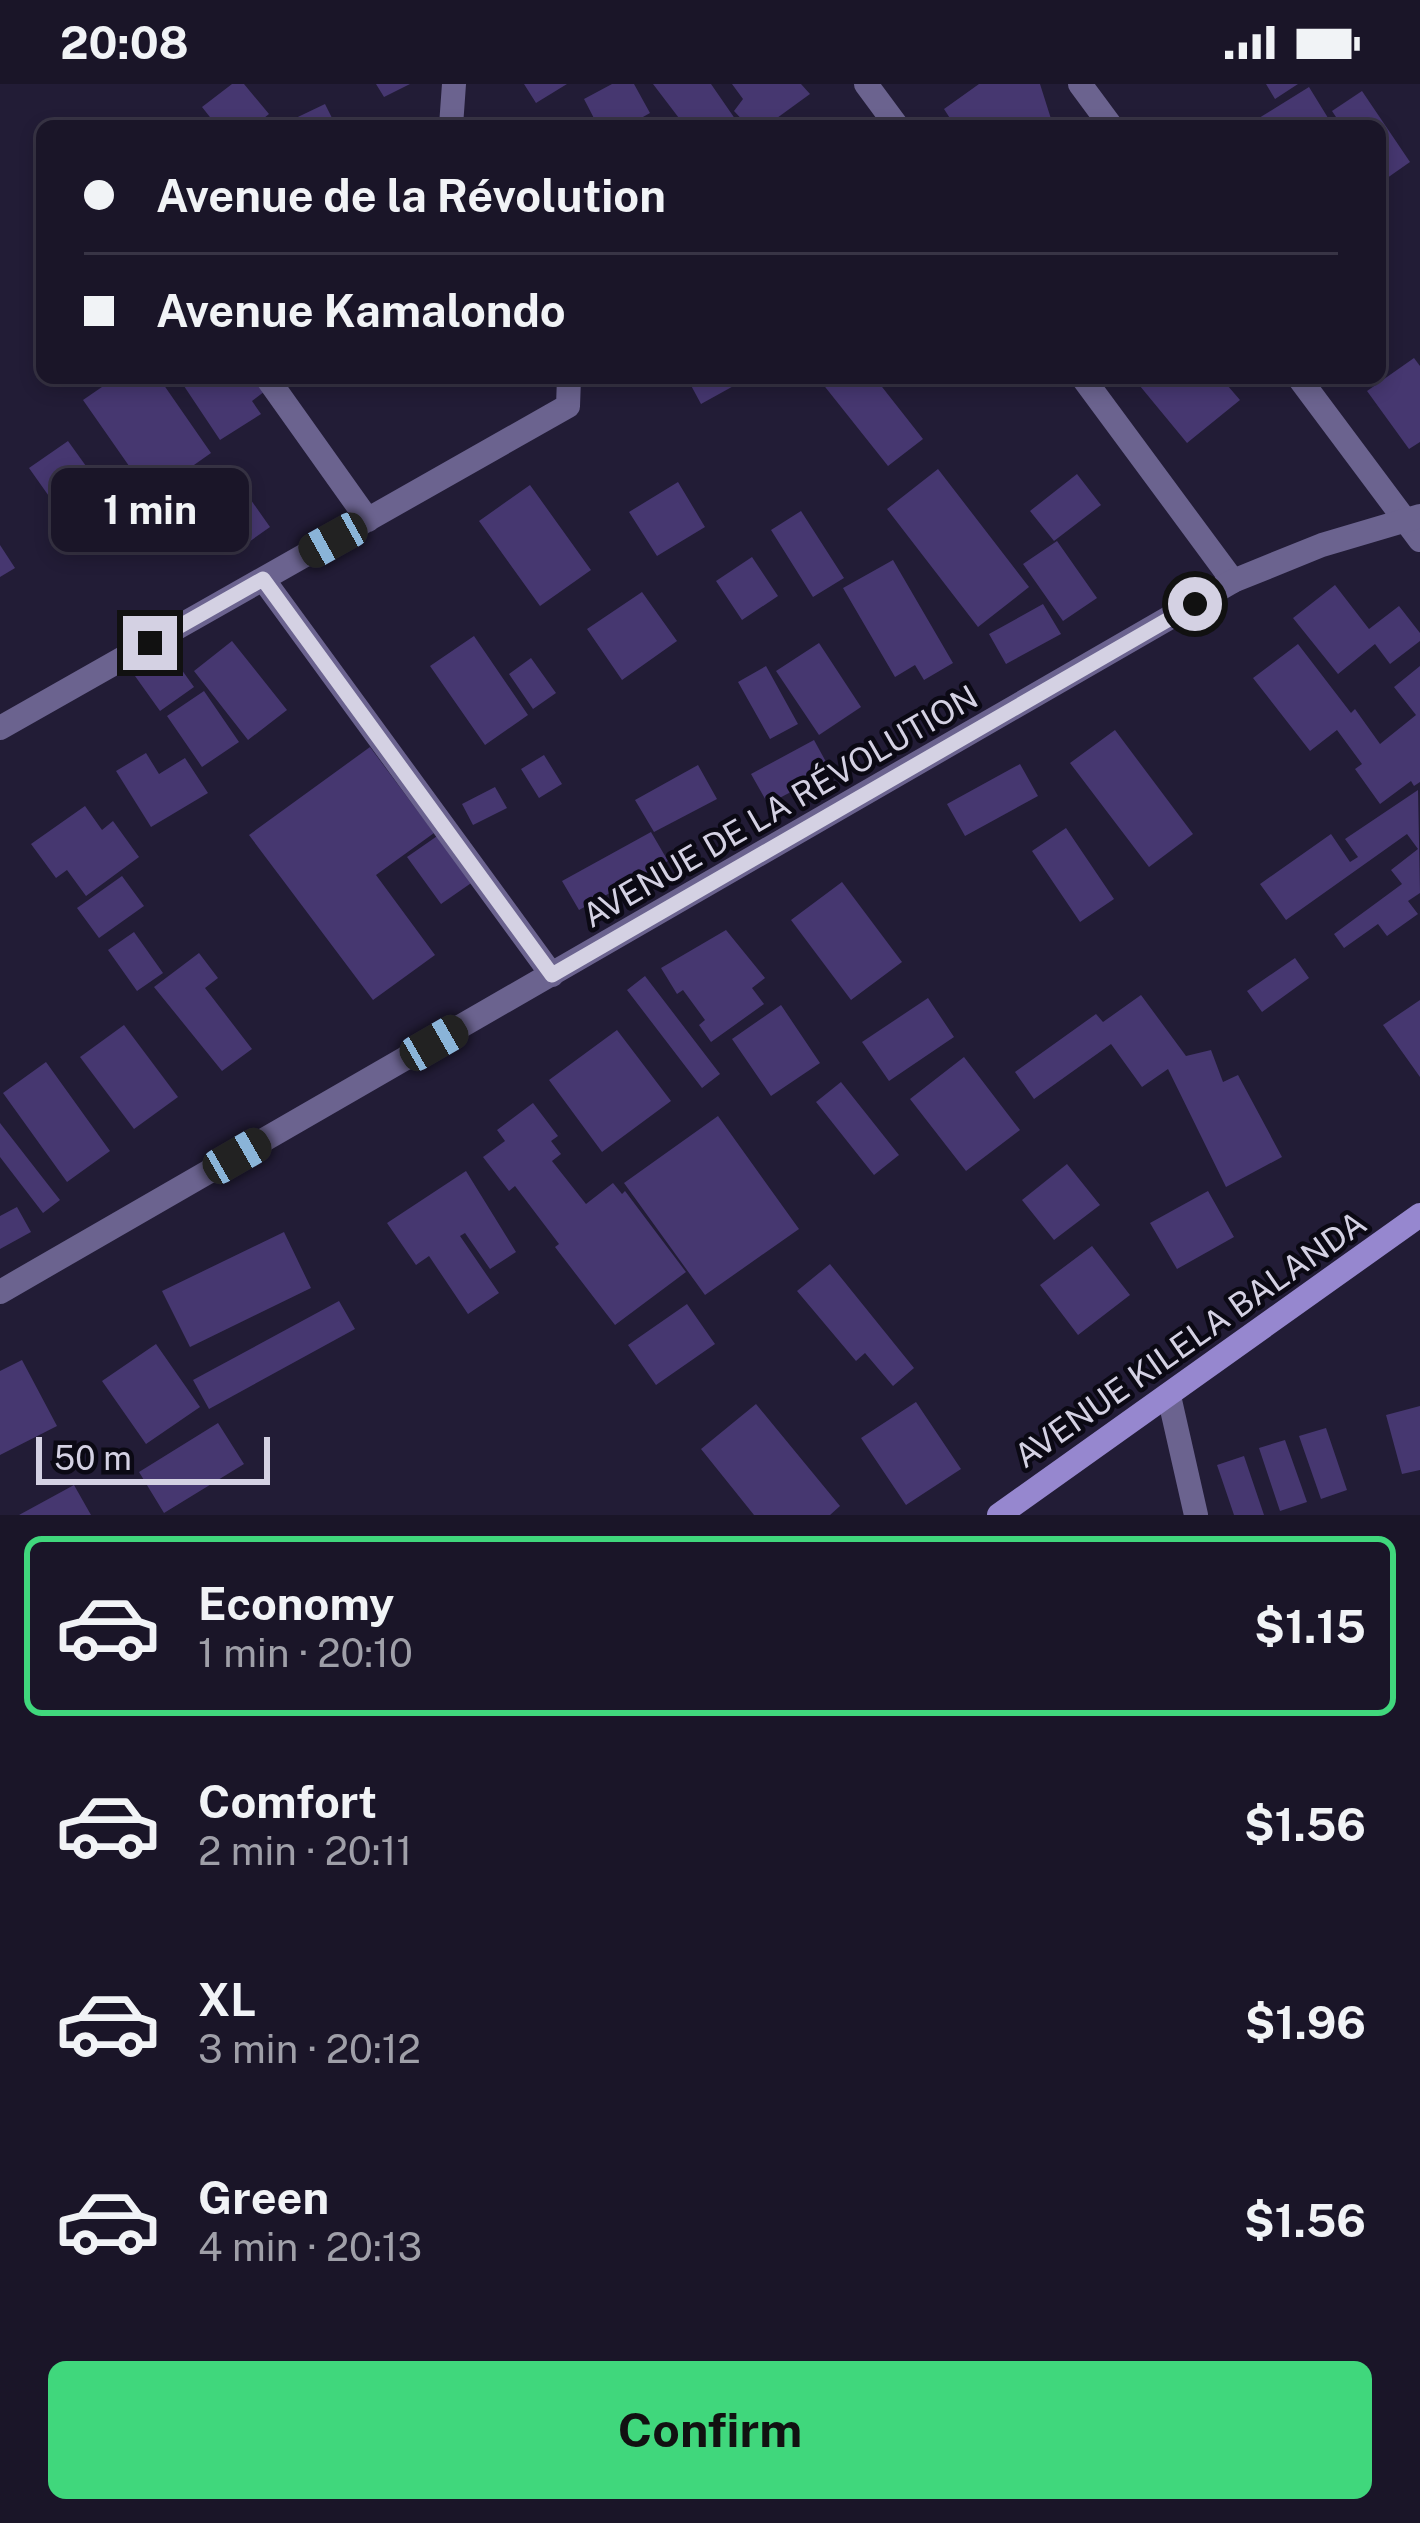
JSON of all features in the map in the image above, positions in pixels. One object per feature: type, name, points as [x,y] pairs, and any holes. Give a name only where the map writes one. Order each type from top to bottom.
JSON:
[{"type":"main road","name":"AVENUE KILELA BALANDA","points":[[998,1515],[1420,1216]]},
{"type":"street","points":[[451,120],[454,84]]},
{"type":"street","points":[[866,84],[893,120]]},
{"type":"street","points":[[1080,84],[1107,120]]},
{"type":"street","points":[[271,384],[368,520]]},
{"type":"street","points":[[0,728],[568,406],[568,384]]},
{"type":"street","points":[[1087,384],[1233,581]]},
{"type":"street","points":[[1304,384],[1415,525]]},
{"type":"street","name":"AVENUE DE LA RÉVOLUTION","points":[[0,1292],[1233,581],[1322,545],[1415,525]]},
{"type":"street","points":[[263,579],[552,975]]},
{"type":"street","points":[[1169,1396],[1196,1515]]},
{"type":"building","points":[[232,84],[244,84],[269,114],[262,120],[212,120],[202,107]]},
{"type":"building","points":[[376,84],[410,84],[384,97]]},
{"type":"building","points":[[524,84],[567,84],[536,103]]},
{"type":"building","points":[[612,84],[634,84],[650,113],[638,120],[595,120],[584,99]]},
{"type":"building","points":[[653,84],[711,84],[736,120],[680,120]]},
{"type":"building","points":[[732,84],[801,84],[810,94],[774,120],[742,120],[734,111],[743,99]]},
{"type":"building","points":[[979,84],[1040,84],[1051,120],[951,120],[944,109]]},
{"type":"building","points":[[1266,84],[1298,84],[1275,99]]},
{"type":"building","points":[[1309,87],[1329,120],[1256,120]]},
{"type":"building","points":[[1362,91],[1382,120],[1338,120],[1332,111]]},
{"type":"building","points":[[325,104],[333,120],[292,120]]},
{"type":"building","points":[[1386,126],[1410,162],[1386,179]]},
{"type":"building","points":[[1414,358],[1420,366],[1420,442],[1409,449],[1367,391],[1386,384],[1386,378]]},
{"type":"building","points":[[106,384],[163,384],[211,453],[150,496],[83,400]]},
{"type":"building","points":[[183,384],[266,384],[269,388],[252,401],[261,414],[220,440]]},
{"type":"building","points":[[690,384],[737,384],[701,404]]},
{"type":"building","points":[[823,384],[880,384],[923,439],[888,466]]},
{"type":"building","points":[[1138,384],[1226,384],[1240,400],[1187,443]]},
{"type":"building","points":[[68,441],[114,505],[75,533],[29,468]]},
{"type":"building","points":[[938,469],[1029,587],[978,627],[887,509]]},
{"type":"building","points":[[1077,474],[1101,505],[1054,541],[1030,511]]},
{"type":"building","points":[[678,482],[705,527],[657,556],[629,512]]},
{"type":"building","points":[[239,483],[270,527],[246,544],[214,500]]},
{"type":"building","points":[[530,485],[591,570],[540,606],[479,521]]},
{"type":"building","points":[[801,511],[844,578],[813,597],[771,530]]},
{"type":"building","points":[[1057,541],[1097,598],[1063,621],[1023,564]]},
{"type":"building","points":[[0,545],[15,568],[0,577]]},
{"type":"building","points":[[752,557],[778,596],[742,620],[716,581]]},
{"type":"building","points":[[893,560],[953,663],[924,680],[915,665],[895,677],[843,588]]},
{"type":"building","points":[[1335,585],[1369,629],[1399,606],[1420,633],[1420,641],[1390,664],[1375,644],[1338,674],[1293,618]]},
{"type":"building","points":[[642,592],[677,641],[622,680],[587,629]]},
{"type":"building","points":[[1043,604],[1061,634],[1006,664],[989,634]]},
{"type":"building","points":[[474,636],[528,715],[485,745],[430,666]]},
{"type":"building","points":[[232,641],[287,710],[248,740],[194,671]]},
{"type":"building","points":[[819,643],[861,707],[819,735],[776,671]]},
{"type":"building","points":[[1298,644],[1380,744],[1416,715],[1394,687],[1420,666],[1420,782],[1414,786],[1411,781],[1380,804],[1355,769],[1362,764],[1337,730],[1310,751],[1253,678]]},
{"type":"building","points":[[169,652],[194,687],[160,711],[135,676]]},
{"type":"building","points":[[531,658],[556,693],[533,709],[509,674]]},
{"type":"building","points":[[766,666],[798,724],[770,739],[738,682]]},
{"type":"building","points":[[204,691],[239,742],[202,767],[167,716]]},
{"type":"building","points":[[1115,730],[1193,834],[1149,867],[1070,763]]},
{"type":"building","points":[[814,740],[831,771],[768,804],[751,774]]},
{"type":"building","points":[[370,747],[434,833],[376,875],[435,955],[373,1000],[249,835]]},
{"type":"building","points":[[146,753],[159,774],[185,758],[208,793],[151,827],[116,771]]},
{"type":"building","points":[[544,755],[562,784],[539,798],[521,769]]},
{"type":"building","points":[[1020,764],[1038,796],[965,836],[947,804]]},
{"type":"building","points":[[698,765],[717,799],[654,832],[635,800]]},
{"type":"building","points":[[495,787],[507,808],[473,825],[462,804]]},
{"type":"building","points":[[1418,790],[1420,893],[1408,901],[1418,914],[1387,936],[1378,924],[1344,948],[1334,934],[1402,884],[1391,870],[1418,849],[1407,834],[1286,920],[1260,884],[1331,834],[1350,862],[1358,857],[1345,839]]},
{"type":"building","points":[[85,806],[102,830],[113,821],[139,857],[86,896],[67,870],[56,878],[31,844]]},
{"type":"building","points":[[1066,828],[1114,899],[1080,922],[1032,851]]},
{"type":"building","points":[[443,832],[477,879],[441,904],[407,857]]},
{"type":"building","points":[[651,832],[668,861],[579,910],[562,881]]},
{"type":"building","points":[[122,876],[144,906],[99,938],[77,908]]},
{"type":"building","points":[[842,882],[902,962],[851,1000],[791,920]]},
{"type":"building","points":[[726,930],[765,978],[752,988],[764,1004],[711,1042],[699,1025],[705,1020],[683,990],[677,994],[661,968]]},
{"type":"building","points":[[134,932],[163,973],[137,991],[108,950]]},
{"type":"building","points":[[199,953],[218,978],[205,988],[252,1049],[222,1071],[154,987]]},
{"type":"building","points":[[1295,958],[1309,978],[1262,1012],[1247,991]]},
{"type":"building","points":[[645,976],[720,1074],[702,1088],[627,990]]},
{"type":"building","points":[[1141,995],[1186,1056],[1211,1050],[1223,1082],[1238,1075],[1282,1157],[1226,1187],[1168,1069],[1142,1087],[1111,1044],[1034,1099],[1015,1072],[1096,1014],[1103,1022]]},
{"type":"building","points":[[928,998],[954,1037],[889,1081],[862,1042]]},
{"type":"building","points":[[1420,1000],[1420,1077],[1383,1025]]},
{"type":"building","points":[[781,1005],[820,1063],[771,1096],[732,1039]]},
{"type":"building","points":[[124,1025],[178,1097],[134,1129],[80,1057]]},
{"type":"building","points":[[617,1030],[671,1101],[602,1152],[549,1080]]},
{"type":"building","points":[[964,1057],[1020,1130],[966,1171],[910,1099]]},
{"type":"building","points":[[46,1062],[110,1151],[67,1182],[3,1093]]},
{"type":"building","points":[[841,1082],[899,1155],[874,1175],[816,1102]]},
{"type":"building","points":[[533,1103],[558,1136],[551,1141],[561,1154],[552,1161],[586,1204],[613,1183],[622,1194],[625,1191],[686,1272],[615,1325],[515,1186],[509,1191],[483,1157],[505,1141],[497,1130]]},
{"type":"building","points":[[718,1116],[799,1229],[705,1295],[624,1183]]},
{"type":"building","points":[[0,1123],[60,1200],[43,1213],[0,1157]]},
{"type":"building","points":[[1067,1164],[1100,1205],[1054,1240],[1022,1200]]},
{"type":"building","points":[[466,1171],[516,1252],[490,1269],[465,1233],[460,1236],[499,1293],[468,1314],[429,1256],[416,1265],[387,1223]]},
{"type":"building","points":[[1208,1191],[1234,1237],[1177,1269],[1150,1223]]},
{"type":"building","points":[[17,1207],[31,1232],[0,1249],[0,1216]]},
{"type":"building","points":[[284,1232],[311,1288],[190,1347],[162,1291]]},
{"type":"building","points":[[1092,1246],[1130,1295],[1078,1335],[1040,1285]]},
{"type":"building","points":[[830,1264],[914,1368],[893,1386],[865,1353],[856,1361],[797,1291]]},
{"type":"building","points":[[339,1301],[355,1329],[209,1409],[193,1380]]},
{"type":"building","points":[[687,1304],[715,1344],[656,1385],[628,1345]]},
{"type":"building","points":[[156,1344],[200,1407],[146,1444],[102,1381]]},
{"type":"building","points":[[22,1360],[57,1426],[0,1455],[0,1371]]},
{"type":"building","points":[[916,1402],[961,1469],[906,1505],[861,1438]]},
{"type":"building","points":[[756,1404],[840,1506],[830,1515],[754,1515],[701,1449]]},
{"type":"building","points":[[1420,1406],[1420,1470],[1402,1474],[1386,1415]]},
{"type":"building","points":[[218,1423],[244,1464],[164,1513],[139,1472]]},
{"type":"building","points":[[1326,1428],[1347,1490],[1321,1499],[1299,1436]]},
{"type":"building","points":[[1285,1440],[1307,1502],[1280,1511],[1259,1448]]},
{"type":"building","points":[[1244,1456],[1264,1515],[1234,1515],[1217,1465]]},
{"type":"building","points":[[74,1485],[91,1515],[19,1515]]},
{"type":"route","points":[[150,643],[263,579],[552,975],[1195,604]]}]
